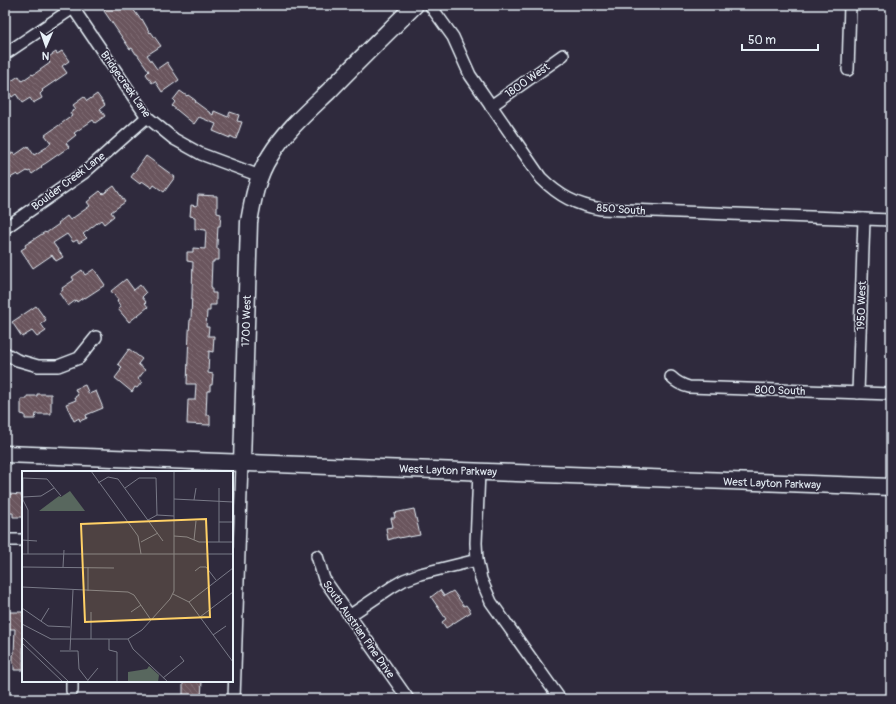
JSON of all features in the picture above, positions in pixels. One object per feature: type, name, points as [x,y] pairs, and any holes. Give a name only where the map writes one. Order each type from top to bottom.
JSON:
[{"type":"main road","name":"1700 West","points":[[242,463],[249,222],[260,176],[269,157],[280,141],[302,117],[415,5]]},
{"type":"main road","name":"West Layton Parkway","points":[[5,454],[891,487]]},
{"type":"street","name":"850 South","points":[[430,5],[453,37],[470,75],[541,178],[559,194],[580,204],[602,209],[891,220]]},
{"type":"street","points":[[848,70],[850,5]]},
{"type":"street","name":"Bridgecreek Lane","points":[[72,6],[147,116],[174,139],[201,154],[260,176]]},
{"type":"street","points":[[5,54],[72,6]]},
{"type":"street","name":"1800 West","points":[[491,106],[563,55]]},
{"type":"street","name":"Boulder Creek Lane","points":[[5,228],[85,172],[147,116]]},
{"type":"street","name":"1950 West","points":[[858,392],[864,219]]},
{"type":"street","points":[[5,353],[17,360],[38,366],[58,366],[79,358],[96,337]]},
{"type":"street","name":"800 South","points":[[671,377],[680,384],[689,387],[891,394]]},
{"type":"street","name":"1700 West","points":[[234,699],[235,591],[242,463]]},
{"type":"street","points":[[480,472],[476,542],[477,560],[481,579],[491,602],[560,699]]},
{"type":"street","points":[[5,540],[22,540]]},
{"type":"street","name":"South Austrian Pine Drive","points":[[317,556],[324,579],[408,699]]},
{"type":"street","points":[[349,616],[404,580],[420,574],[477,560]]},
{"type":"building","points":[[102,5],[130,5],[161,46],[147,55],[157,69],[167,62],[179,80],[162,92],[155,81],[152,83],[146,74],[149,71],[132,48],[130,49],[104,11],[105,10]]},
{"type":"building","points":[[62,51],[69,61],[62,66],[67,73],[42,90],[43,91],[40,94],[42,98],[33,103],[30,98],[22,103],[16,94],[12,97],[5,87],[9,84],[8,83],[19,76],[22,81],[32,74],[33,75],[50,63],[47,58],[56,52],[57,54]]},
{"type":"building","points":[[180,91],[195,100],[194,101],[213,115],[214,111],[228,117],[230,112],[239,115],[237,121],[242,122],[236,139],[213,131],[216,124],[199,117],[194,124],[172,106],[175,102],[173,100]]},
{"type":"building","points":[[97,94],[105,105],[100,109],[105,116],[95,123],[93,120],[74,133],[76,135],[66,143],[69,147],[32,174],[30,171],[27,171],[19,176],[17,174],[5,181],[5,158],[13,152],[15,155],[28,146],[34,155],[47,147],[51,143],[45,135],[72,116],[70,113],[76,109],[73,105],[84,97],[87,101]]},
{"type":"building","points":[[146,156],[175,177],[164,192],[154,185],[152,188],[142,181],[140,184],[131,177]]},
{"type":"building","points":[[114,186],[125,202],[111,212],[114,216],[104,224],[101,220],[83,234],[87,238],[79,243],[77,240],[73,242],[67,234],[53,243],[63,257],[56,261],[52,255],[33,268],[21,250],[26,247],[25,245],[45,232],[46,233],[67,216],[70,220],[90,206],[87,202],[100,191],[103,194]]},
{"type":"building","points":[[198,195],[217,196],[217,213],[221,214],[220,226],[218,226],[217,244],[217,249],[219,249],[219,260],[214,260],[214,262],[212,262],[211,287],[212,293],[216,293],[216,305],[210,305],[210,311],[207,311],[206,327],[209,327],[208,336],[214,336],[213,352],[209,351],[208,373],[213,374],[212,385],[210,385],[210,391],[207,391],[206,415],[210,415],[210,425],[187,424],[188,400],[195,400],[196,384],[187,384],[193,262],[187,261],[187,252],[193,252],[193,248],[205,249],[206,230],[195,229],[195,217],[190,216],[191,205],[197,206]]},
{"type":"building","points":[[94,269],[105,285],[85,298],[84,297],[77,302],[76,300],[68,306],[59,293],[63,290],[62,288],[74,280],[72,277],[82,270],[85,275]]},
{"type":"building","points":[[126,279],[134,290],[140,285],[146,293],[142,297],[148,307],[129,322],[118,309],[121,307],[111,291]]},
{"type":"building","points":[[36,306],[46,320],[41,324],[46,331],[37,337],[32,331],[22,337],[12,322]]},
{"type":"building","points":[[129,349],[142,359],[138,364],[145,370],[138,379],[142,382],[137,388],[135,387],[132,392],[115,378],[122,367],[118,364]]},
{"type":"building","points":[[85,385],[89,394],[96,391],[103,408],[86,415],[87,418],[80,421],[79,418],[74,421],[66,404],[76,400],[75,397],[78,395],[75,389]]},
{"type":"building","points":[[37,394],[51,394],[51,414],[36,414],[35,419],[25,419],[25,415],[21,414],[21,399],[27,399],[27,396],[37,396]]},
{"type":"building","points":[[9,494],[22,495],[22,517],[13,517],[13,513],[7,513],[7,496],[9,496]]},
{"type":"building","points":[[414,509],[420,535],[398,537],[388,540],[386,528],[393,527],[391,518],[395,518],[394,513]]},
{"type":"building","points":[[440,590],[444,596],[453,591],[464,606],[466,605],[471,612],[446,628],[442,622],[446,619],[431,597]]},
{"type":"building","points":[[9,612],[22,612],[22,670],[14,670],[13,654],[15,629],[8,629]]},
{"type":"building","points":[[183,682],[202,682],[201,699],[183,699]]}]
